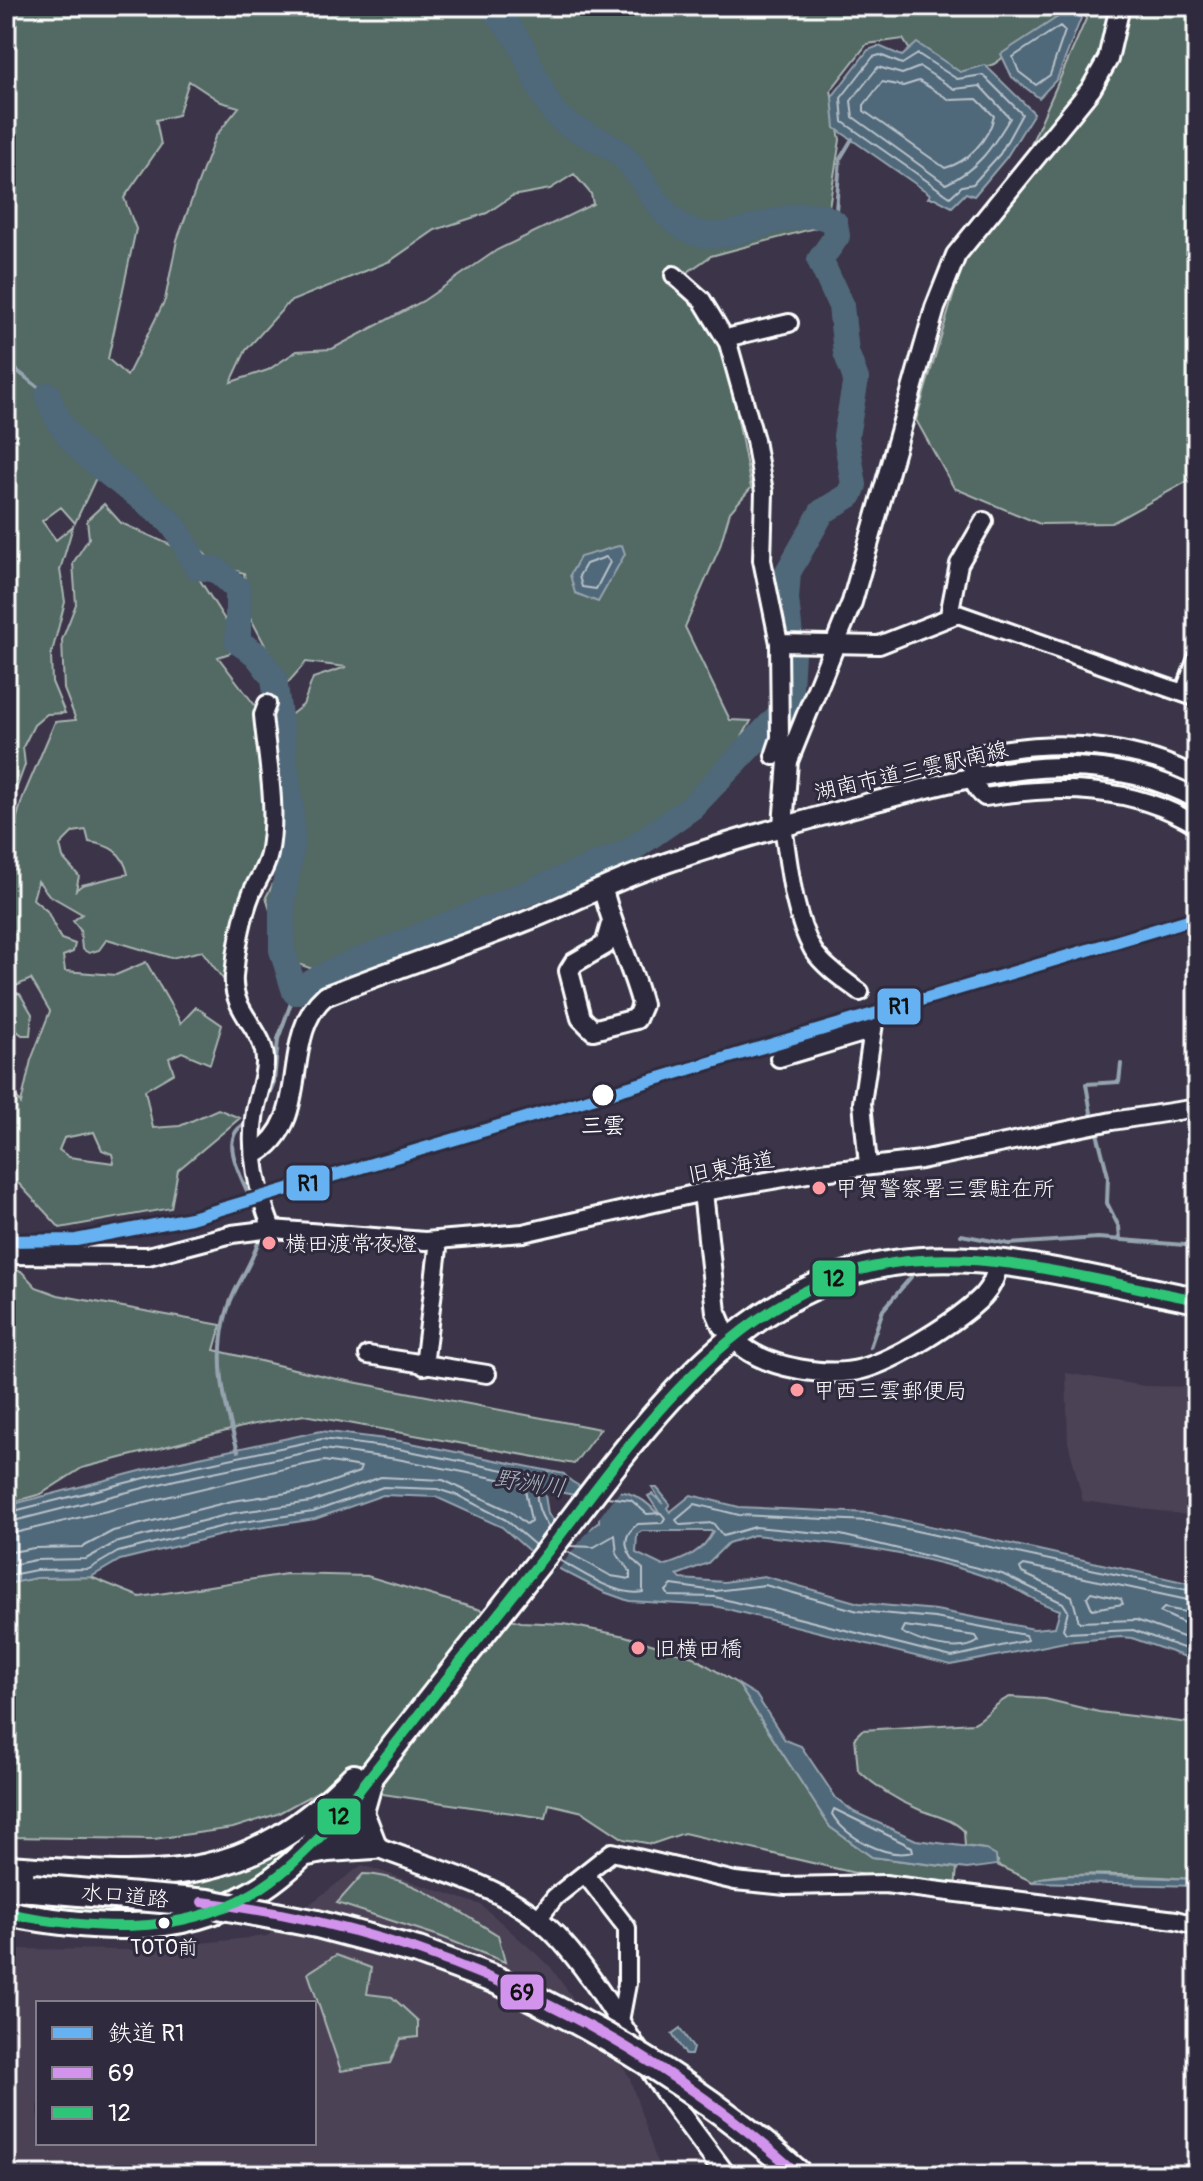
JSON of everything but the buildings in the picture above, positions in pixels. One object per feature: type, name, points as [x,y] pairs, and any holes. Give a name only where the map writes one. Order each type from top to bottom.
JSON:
[{"type":"highway","name":"水口道路","points":[[6,1887],[208,1903],[358,1933],[418,1951],[496,1980],[629,2047],[698,2093],[799,2175]]},
{"type":"main road","points":[[279,1841],[351,1797],[373,1774],[660,1411],[727,1343],[778,1306],[822,1281],[916,1260],[999,1263],[1197,1300]]},
{"type":"main road","points":[[6,1913],[116,1927],[193,1918],[251,1895],[332,1825],[374,1756],[402,1735]]},
{"type":"main road","points":[[302,1854],[374,1846],[351,1797]]},
{"type":"main road","points":[[6,1868],[168,1873],[238,1859],[279,1841],[332,1825]]},
{"type":"street","points":[[860,992],[829,968],[813,949],[792,881],[783,826],[788,761],[852,602],[935,308],[956,255],[1091,89],[1108,59],[1120,6]]},
{"type":"street","points":[[674,275],[702,300],[726,338],[755,440],[764,492],[762,560],[779,643],[780,738],[774,756]]},
{"type":"street","points":[[726,338],[789,323]]},
{"type":"street","points":[[949,615],[959,564],[984,521]]},
{"type":"street","points":[[779,643],[835,647],[879,645],[912,634],[949,615],[980,620],[1190,695],[1197,658]]},
{"type":"street","points":[[265,1230],[256,1183],[255,1118],[266,1061],[263,1042],[240,1012],[234,997],[234,975],[251,893],[265,869],[269,851],[271,819],[263,715],[267,704]]},
{"type":"street","points":[[1197,777],[1149,757],[1107,748],[1064,747],[1023,747],[980,753],[973,758],[972,776],[978,792],[985,797],[1045,789],[1083,789],[1145,801],[1197,825]]},
{"type":"street","name":"湖南市道三雲駅南線","points":[[255,1154],[267,1148],[289,1116],[304,1027],[312,1007],[325,996],[639,873],[783,826],[972,776],[1027,768],[1084,766],[1158,781],[1197,799]]},
{"type":"street","points":[[603,889],[611,924],[620,937],[642,1005],[636,1019],[593,1030],[581,1018],[569,971],[574,963],[597,952],[609,936],[611,924]]},
{"type":"street","points":[[597,952],[633,976]]},
{"type":"street","points":[[779,1058],[874,1026],[862,1103],[868,1165]]},
{"type":"street","name":"旧東海道","points":[[6,1255],[148,1256],[265,1230],[439,1240],[523,1233],[703,1192],[868,1165],[921,1160],[1112,1121],[1197,1108]]},
{"type":"street","points":[[703,1192],[716,1312],[722,1326]]},
{"type":"street","points":[[424,1366],[439,1240]]},
{"type":"street","points":[[743,1347],[760,1357],[799,1367],[840,1371],[862,1369],[903,1349],[973,1304],[992,1285],[999,1263]]},
{"type":"street","points":[[368,1355],[487,1374]]},
{"type":"street","points":[[332,1825],[374,1846],[490,1891],[538,1919],[620,2021],[655,2078],[726,2175]]},
{"type":"street","points":[[538,1919],[555,1897],[612,1852],[735,1881],[786,1886],[885,1884],[1176,1920],[1197,1926]]},
{"type":"street","points":[[585,1874],[627,1928],[627,1984],[620,2021]]},
{"type":"shaded area","points":[[1066,1373],[1144,1386],[1197,1387],[1197,1516],[1083,1501],[1068,1442]]},
{"type":"shaded area","points":[[362,1865],[481,1905],[549,1965],[629,2076],[661,2175],[6,2175],[6,1949],[136,1950],[267,1936]]},
{"type":"green space","points":[[6,6],[1074,6],[994,64],[932,86],[903,39],[867,44],[831,90],[840,140],[826,225],[711,256],[669,285],[705,312],[726,357],[751,488],[730,512],[719,549],[685,627],[730,720],[751,721],[701,798],[656,836],[369,956],[321,972],[281,958],[273,946],[272,917],[266,897],[277,875],[286,834],[284,795],[273,729],[303,705],[313,678],[346,667],[306,662],[286,685],[249,615],[244,573],[216,565],[112,465],[100,469],[75,523],[61,507],[42,521],[56,540],[73,526],[60,570],[65,602],[51,656],[52,682],[65,713],[47,714],[34,725],[23,747],[25,765],[6,817],[6,717],[11,702],[6,700]],"holes":[[[189,81],[221,102],[239,107],[215,137],[177,240],[165,300],[127,376],[108,359],[136,229],[124,198],[161,145],[156,120],[178,115]],[[574,174],[591,194],[593,204],[497,250],[423,301],[332,349],[297,351],[268,370],[231,382],[246,350],[289,302],[390,261],[435,230],[487,213],[512,196],[550,189]]]},
{"type":"green space","points":[[1081,6],[1197,6],[1197,476],[1112,523],[1040,524],[954,488],[916,420],[966,253],[1003,208],[1086,19]]},
{"type":"green space","points":[[104,504],[121,523],[173,546],[184,555],[232,631],[230,653],[218,657],[260,712],[264,773],[282,822],[259,868],[229,987],[202,951],[171,958],[107,939],[99,950],[89,953],[82,949],[80,930],[73,921],[82,914],[49,895],[38,881],[33,899],[47,911],[61,939],[75,944],[73,952],[63,956],[65,971],[116,975],[146,962],[181,1023],[196,1007],[222,1025],[210,1064],[182,1052],[169,1058],[174,1073],[145,1090],[153,1128],[180,1126],[218,1109],[240,1118],[178,1170],[171,1208],[60,1228],[6,1170],[6,1078],[21,1104],[31,1060],[50,1011],[31,979],[16,986],[6,985],[6,854],[23,797],[55,722],[76,720],[64,689],[62,640],[76,604],[73,563],[89,538],[87,520]],"holes":[[[86,830],[89,842],[103,845],[119,855],[128,874],[82,885],[76,890],[79,876],[63,858],[60,845],[73,832]],[[94,1132],[102,1150],[112,1154],[114,1163],[69,1157],[59,1150],[64,1138]]]},
{"type":"green space","points":[[6,990],[20,994],[32,1014],[30,1035],[22,1035],[6,1022]]},
{"type":"green space","points":[[6,1270],[21,1271],[36,1287],[58,1295],[221,1325],[214,1350],[332,1378],[600,1429],[574,1464],[304,1415],[250,1425],[82,1468],[41,1494],[6,1504]]},
{"type":"green space","points":[[286,1574],[367,1576],[521,1622],[564,1624],[625,1636],[693,1657],[738,1684],[830,1827],[872,1857],[957,1868],[955,1888],[868,1876],[684,1833],[652,1844],[624,1839],[583,1812],[549,1804],[546,1818],[328,1786],[277,1814],[233,1828],[154,1839],[6,1837],[6,1584],[36,1578],[91,1577],[140,1597]]},
{"type":"green space","points":[[1010,1697],[1045,1699],[1099,1712],[1197,1724],[1197,1879],[1061,1875],[1033,1882],[997,1865],[998,1861],[984,1849],[965,1846],[964,1831],[954,1823],[902,1801],[858,1770],[855,1737],[862,1730],[974,1723]]},
{"type":"green space","points":[[296,1843],[303,1850],[245,1893],[137,1923],[6,1911],[6,1897],[218,1877]]},
{"type":"green space","points":[[363,1874],[416,1887],[467,1915],[498,1935],[505,1962],[439,1936],[337,1903]]},
{"type":"green space","points":[[336,1955],[371,1968],[367,1994],[392,1997],[418,2021],[418,2037],[401,2039],[390,2063],[341,2071],[308,1973]]},
{"type":"water","points":[[1085,8],[1057,79],[1039,98],[1012,77],[1001,54],[1067,11]]},
{"type":"water","points":[[917,43],[960,72],[985,65],[1034,113],[1006,158],[974,196],[966,193],[952,207],[935,198],[928,198],[930,194],[835,128],[832,97],[868,50],[879,46],[902,56]]},
{"type":"water","points":[[622,545],[625,554],[598,602],[575,593],[570,575],[580,557]]},
{"type":"water","name":"野洲川","points":[[321,1431],[401,1441],[564,1474],[573,1483],[584,1487],[630,1494],[643,1500],[656,1512],[648,1496],[652,1494],[663,1504],[652,1488],[657,1488],[670,1504],[667,1508],[670,1512],[691,1495],[739,1507],[871,1513],[1197,1585],[1197,1661],[1121,1637],[1065,1642],[951,1665],[715,1606],[629,1601],[604,1592],[536,1557],[502,1527],[436,1497],[383,1495],[315,1519],[238,1531],[120,1560],[91,1577],[36,1578],[6,1584],[6,1506],[171,1463]],"holes":[[[544,1489],[589,1498],[599,1511],[599,1522],[590,1529],[558,1526],[548,1514]],[[642,1531],[713,1531],[698,1550],[663,1566],[636,1553],[637,1534]],[[754,1535],[847,1545],[910,1556],[1000,1582],[1060,1610],[1055,1627],[1034,1629],[936,1610],[859,1603],[764,1576],[724,1582],[681,1579],[677,1575],[708,1563],[728,1543]]]},
{"type":"water","points":[[738,1684],[756,1695],[785,1740],[801,1746],[836,1798],[854,1812],[916,1840],[984,1849],[996,1856],[997,1865],[967,1869],[872,1857],[830,1827]]},
{"type":"water","points":[[1074,1875],[1197,1879],[1197,1886],[1033,1882],[1040,1878]]},
{"type":"water","points":[[680,2028],[693,2048],[691,2055],[686,2055],[672,2034]]},
{"type":"pier","points":[[582,1483],[624,1486],[556,1572],[526,1554],[556,1517],[560,1522],[585,1526],[595,1520],[596,1513],[587,1501],[571,1497]]},
{"type":"waterway","points":[[492,6],[518,40],[553,111],[568,124],[620,153],[656,202],[689,231],[720,235],[808,215],[835,223],[837,236],[820,260],[841,306],[846,352],[856,379],[846,436],[854,485],[850,495],[822,512],[788,572],[786,599],[790,636]]},
{"type":"waterway","points":[[835,223],[840,159],[852,139]]},
{"type":"waterway","points":[[6,362],[48,395]]},
{"type":"waterway","points":[[48,395],[56,416],[82,451],[172,524],[197,567],[217,570],[238,589],[238,642],[256,654],[274,678],[291,809],[292,842],[282,905],[282,950],[295,992],[333,971],[626,853],[692,807],[789,705],[792,653]]},
{"type":"waterway","points":[[262,1111],[274,1082],[278,1039],[295,992]]},
{"type":"waterway","points":[[1091,1113],[1086,1084],[1119,1082],[1121,1064]]},
{"type":"waterway","points":[[249,1122],[237,1130],[232,1141],[233,1155],[261,1228]]},
{"type":"waterway","points":[[1096,1129],[1108,1176],[1107,1203],[1119,1227],[1120,1239]]},
{"type":"waterway","points":[[6,1217],[14,1225]]},
{"type":"waterway","points":[[961,1235],[1009,1244],[1098,1238],[1197,1246]]},
{"type":"waterway","points":[[238,1451],[221,1373],[222,1333],[234,1293],[260,1236]]},
{"type":"waterway","points":[[870,1347],[883,1310],[911,1277]]},
{"type":"rail line","name":"R1","points":[[6,1241],[76,1240],[191,1218],[1195,918]]},
{"type":"transit line","name":"12","points":[[6,1913],[100,1926],[163,1923],[224,1907],[274,1879],[332,1825],[646,1426],[687,1380],[732,1339],[780,1304],[834,1278],[893,1263],[931,1260],[1007,1263],[1197,1300]]},
{"type":"transit line","name":"69","points":[[202,1902],[284,1915],[365,1934],[445,1960],[522,1992],[596,2030],[667,2073],[735,2122],[799,2175]]},
{"type":"place","name":"三雲","points":[[603,1095]]},
{"type":"place","name":"甲賀警察署三雲駐在所","points":[[819,1188]]},
{"type":"place","name":"横田渡常夜燈","points":[[269,1243]]},
{"type":"place","name":"甲西三雲郵便局","points":[[797,1390]]},
{"type":"place","name":"旧横田橋","points":[[638,1648]]},
{"type":"place","name":"TOTO前","points":[[164,1923]]}]
